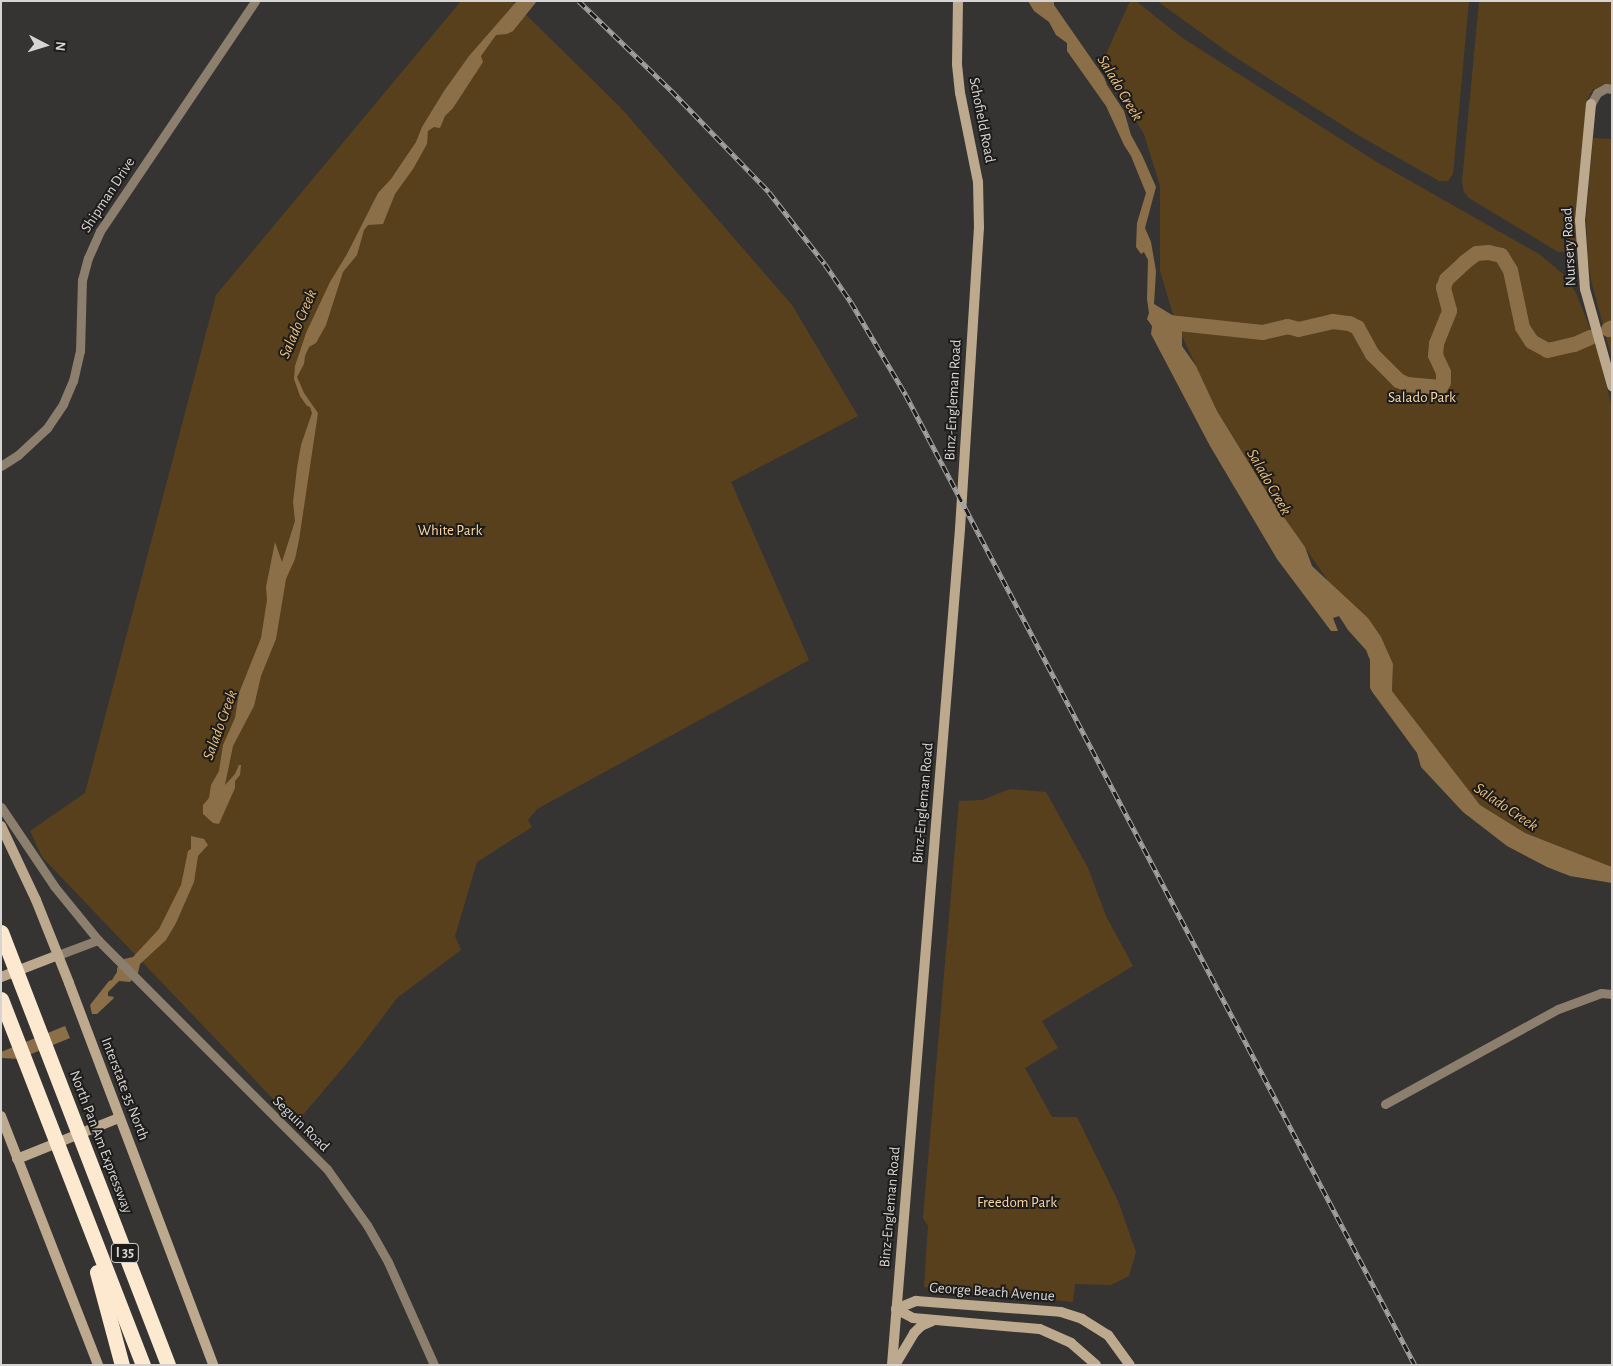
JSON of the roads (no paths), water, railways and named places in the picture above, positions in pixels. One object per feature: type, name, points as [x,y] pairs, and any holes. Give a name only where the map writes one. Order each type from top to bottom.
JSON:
[{"type":"highway","name":"North Pan Am Expressway","points":[[3,936],[168,1365]]},
{"type":"highway","name":"I 35","points":[[1,999],[143,1365]]},
{"type":"highway","points":[[75,1193],[122,1365]]},
{"type":"street","name":"Shipman Drive","points":[[1,466],[18,455],[47,428],[63,404],[70,389],[80,350],[82,280],[88,258],[100,231],[255,1]]},
{"type":"street","name":"Schofield Road","points":[[958,1],[956,44],[960,93],[978,182],[978,244]]},
{"type":"street","points":[[1591,104],[1597,92],[1606,88],[1612,89]]},
{"type":"street","name":"Nursery Road","points":[[1591,104],[1580,220],[1585,289],[1612,386]]},
{"type":"street","name":"Binz-Engleman Road","points":[[894,1365],[896,1309],[960,529],[978,244]]},
{"type":"street","name":"Seguin Road","points":[[1,807],[54,886],[98,940],[327,1169],[367,1225],[388,1262],[434,1365]]},
{"type":"street","name":"Interstate 35 North","points":[[1,826],[58,955],[213,1365]]},
{"type":"street","points":[[1,977],[98,940]]},
{"type":"street","points":[[1385,1104],[1558,1009],[1601,993],[1612,994]]},
{"type":"street","points":[[1,1116],[98,1365]]},
{"type":"street","points":[[17,1160],[119,1118]]},
{"type":"street","name":"George Beach Avenue","points":[[896,1309],[916,1301],[1061,1312],[1082,1319],[1108,1335],[1130,1365]]},
{"type":"street","points":[[896,1309],[913,1318],[1040,1329],[1071,1342],[1096,1365]]},
{"type":"street","points":[[894,1365],[909,1340],[921,1326],[936,1320]]},
{"type":"waterway","points":[[1159,321],[1262,332],[1287,326],[1298,329],[1332,321],[1349,323],[1357,327],[1372,354],[1398,380],[1407,384],[1440,387],[1443,382],[1443,372],[1435,355],[1436,343],[1449,310],[1443,287],[1446,279],[1464,262],[1476,253],[1488,252],[1501,255],[1510,270],[1522,327],[1531,341],[1547,350],[1574,344],[1590,337]]},
{"type":"waterway","points":[[1608,329],[1612,327]]},
{"type":"railway","points":[[579,1],[671,90],[769,192],[825,264],[851,302],[906,395],[1415,1365]]},
{"type":"water label","name":"Salado Creek","points":[[1120,88]]},
{"type":"water label","name":"Salado Creek","points":[[298,324]]},
{"type":"water label","name":"Salado Creek","points":[[1269,482]]},
{"type":"water label","name":"Salado Creek","points":[[220,725]]},
{"type":"water label","name":"Salado Creek","points":[[1506,807]]},
{"type":"park label","name":"Salado Park","points":[[1422,398]]},
{"type":"park label","name":"White Park","points":[[450,531]]},
{"type":"park label","name":"Freedom Park","points":[[1017,1203]]}]
